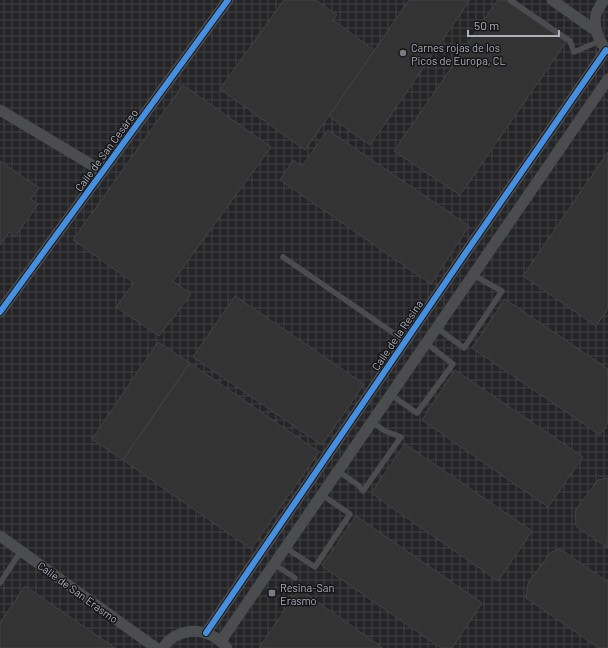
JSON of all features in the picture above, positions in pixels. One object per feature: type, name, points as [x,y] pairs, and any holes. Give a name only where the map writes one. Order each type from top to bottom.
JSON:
[{"type":"street","name":"Calle de San Cesáreo","points":[[0,312],[228,0]]},
{"type":"street","points":[[552,0],[603,43]]},
{"type":"street","points":[[603,43],[596,14],[604,0]]},
{"type":"street","name":"Calle de la Resina","points":[[206,633],[405,341],[603,43]]},
{"type":"street","points":[[163,648],[171,639],[184,632],[195,631],[206,633],[224,645],[274,564],[608,79]]},
{"type":"street","points":[[0,110],[102,171]]},
{"type":"street","name":"Calle de San Erasmo","points":[[0,536],[156,648]]},
{"type":"lane","points":[[510,0],[570,40],[574,52],[603,43]]},
{"type":"lane","points":[[283,257],[405,341]]},
{"type":"lane","points":[[437,328],[464,348],[502,292],[473,275]]},
{"type":"lane","points":[[391,395],[417,413],[453,364],[426,343]]},
{"type":"lane","points":[[338,471],[358,485],[363,491],[401,437],[385,431],[372,422]]},
{"type":"lane","points":[[286,548],[315,567],[350,514],[322,495]]},
{"type":"lane","points":[[0,583],[21,551]]},
{"type":"lane","points":[[274,564],[295,578]]},
{"type":"shaded area","points":[[0,0],[608,0],[608,648],[0,648]]},
{"type":"building","points":[[284,0],[316,0],[337,15],[333,20],[375,51],[305,150],[220,89]]},
{"type":"building","points":[[409,0],[470,0],[370,145],[329,116]]},
{"type":"building","points":[[498,0],[505,0],[566,42],[460,195],[394,151]]},
{"type":"building","points":[[183,85],[271,147],[173,281],[191,294],[159,336],[116,307],[134,283],[73,240]]},
{"type":"building","points":[[328,130],[469,226],[431,284],[280,180],[293,160],[302,166]]},
{"type":"building","points":[[608,152],[608,309],[596,326],[523,276]]},
{"type":"building","points":[[0,161],[39,188],[31,199],[38,204],[15,237],[9,232],[0,245]]},
{"type":"building","points":[[235,296],[364,384],[322,445],[193,357]]},
{"type":"building","points":[[505,299],[608,369],[608,423],[600,435],[472,348]]},
{"type":"building","points":[[158,342],[190,363],[123,460],[92,439]]},
{"type":"building","points":[[190,363],[319,452],[251,549],[123,460]]},
{"type":"building","points":[[455,370],[583,457],[548,507],[422,420]]},
{"type":"building","points":[[405,444],[532,531],[498,581],[371,493]]},
{"type":"building","points":[[608,478],[608,548],[576,526],[575,511],[598,480]]},
{"type":"building","points":[[356,516],[482,603],[452,648],[441,648],[322,566]]},
{"type":"building","points":[[560,549],[608,582],[608,648],[599,648],[526,598],[528,583],[551,552]]},
{"type":"building","points":[[25,586],[115,648],[0,648],[0,623]]},
{"type":"building","points":[[299,589],[383,648],[259,648]]},
{"type":"cycle path","points":[[0,312],[228,0]]},
{"type":"cycle path","points":[[206,633],[467,251],[606,50],[608,51]]},
{"type":"place","name":"Carnes rojas de los Picos de Europa, CL","points":[[403,53]]},
{"type":"place","name":"Resina-San Erasmo","points":[[272,593]]}]
